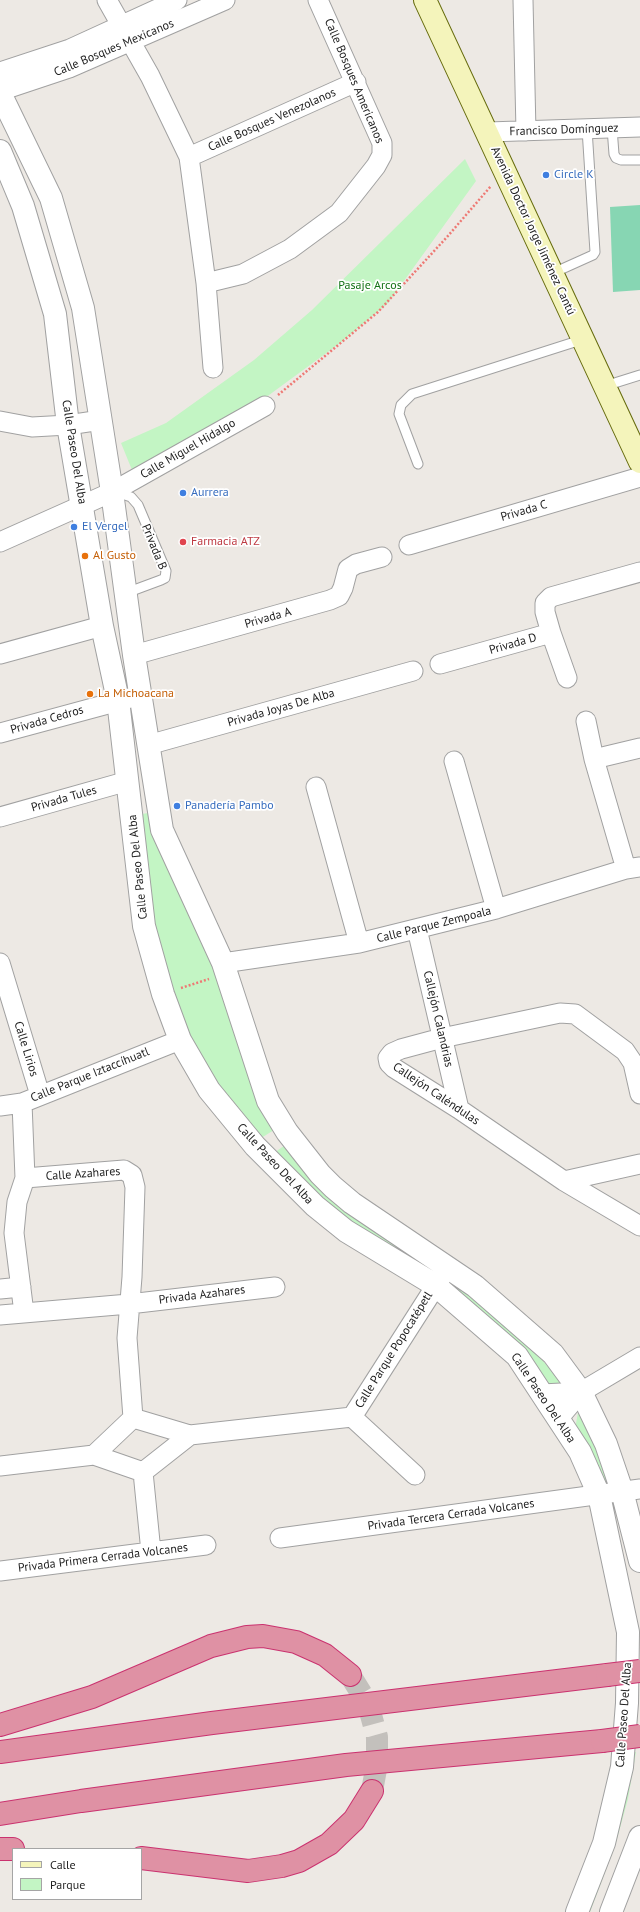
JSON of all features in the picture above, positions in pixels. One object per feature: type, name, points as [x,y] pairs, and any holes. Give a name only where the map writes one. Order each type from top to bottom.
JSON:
[{"type":"highway","points":[[0,1725],[92,1697],[211,1646],[247,1637],[263,1636],[296,1642],[325,1655],[350,1674]]},
{"type":"highway","points":[[0,1752],[212,1723],[640,1671]]},
{"type":"highway","points":[[0,1814],[89,1800],[346,1765],[602,1741],[640,1736]]},
{"type":"highway","points":[[142,1858],[248,1871],[282,1866],[298,1861],[329,1844],[354,1820],[372,1792]]},
{"type":"highway","points":[[0,1849],[12,1849]]},
{"type":"main road","name":"Avenida Doctor Jorge Jiménez Cantú","points":[[425,0],[488,132],[640,462]]},
{"type":"street","points":[[107,0],[132,41],[189,157],[206,283],[213,368]]},
{"type":"street","name":"Calle Bosques Mexicanos","points":[[0,72],[70,49],[177,0]]},
{"type":"street","name":"Calle Bosques Mexicanos","points":[[0,92],[69,68],[225,0]]},
{"type":"street","name":"Calle Bosques Americanos","points":[[206,283],[243,274],[290,249],[338,213],[376,166],[382,155],[382,143],[318,0]]},
{"type":"street","points":[[523,0],[526,131]]},
{"type":"street","name":"Calle Bosques Venezolanos","points":[[189,157],[356,82]]},
{"type":"street","points":[[0,92],[51,198],[83,308],[112,492],[134,655],[162,830],[225,968],[268,1101],[287,1132],[320,1174],[333,1187],[352,1203],[475,1286],[553,1354],[581,1392],[606,1444],[631,1490],[640,1561]]},
{"type":"street","name":"Francisco Domínguez","points":[[488,132],[640,127]]},
{"type":"street","name":"Calle Paseo Del Alba","points":[[0,151],[23,206],[55,314],[68,425],[102,626],[118,700],[144,926],[163,994],[180,1040],[209,1090],[255,1146],[315,1206],[346,1231],[434,1285],[517,1356],[580,1452],[599,1495],[628,1632],[627,1703],[622,1767],[604,1843],[577,1912]]},
{"type":"street","name":"Calle Miguel Hidalgo","points":[[0,542],[112,492],[265,406]]},
{"type":"street","points":[[0,421],[32,427],[68,425],[101,420]]},
{"type":"street","name":"Privada C","points":[[409,545],[640,477]]},
{"type":"street","name":"Privada A","points":[[134,655],[330,600],[339,596],[343,588],[348,569],[356,564],[382,558]]},
{"type":"street","name":"Privada D","points":[[440,664],[551,633],[545,612],[546,603],[551,597],[640,572]]},
{"type":"street","points":[[0,654],[102,626]]},
{"type":"street","points":[[551,633],[567,678]]},
{"type":"street","name":"Privada Joyas De Alba","points":[[148,745],[413,671]]},
{"type":"street","name":"Privada Cedros","points":[[0,733],[141,695]]},
{"type":"street","points":[[586,721],[594,760],[633,868]]},
{"type":"street","points":[[594,760],[640,748]]},
{"type":"street","points":[[454,761],[496,909]]},
{"type":"street","name":"Privada Tules","points":[[0,817],[128,781]]},
{"type":"street","points":[[316,787],[359,943]]},
{"type":"street","name":"Calle Parque Zempoala","points":[[225,968],[359,943],[417,929],[496,909],[633,868]]},
{"type":"street","name":"Callejón Calandrias","points":[[417,929],[459,1109]]},
{"type":"street","name":"Calle Lirios","points":[[0,963],[6,1005],[40,1095]]},
{"type":"street","name":"Callejón Caléndulas","points":[[640,1094],[633,1063],[625,1051],[575,1014],[560,1013],[442,1038],[401,1049],[392,1053],[388,1058],[389,1063],[394,1068],[459,1109],[564,1181],[640,1226]]},
{"type":"street","name":"Calle Parque Iztaccíhuatl","points":[[0,1106],[22,1103],[180,1040]]},
{"type":"street","points":[[22,1103],[25,1178],[17,1202],[14,1233],[24,1313]]},
{"type":"street","points":[[255,1146],[270,1149],[276,1147],[282,1141],[287,1132]]},
{"type":"street","points":[[564,1181],[640,1164]]},
{"type":"street","name":"Calle Azahares","points":[[25,1178],[124,1170],[132,1175],[135,1187],[132,1277],[127,1338],[133,1418]]},
{"type":"street","name":"Calle Parque Popocatépetl","points":[[133,1418],[190,1435],[352,1417],[434,1285],[448,1267]]},
{"type":"street","name":"Privada Azahares","points":[[129,1304],[275,1286]]},
{"type":"street","points":[[0,1289],[21,1287]]},
{"type":"street","points":[[0,1316],[129,1304]]},
{"type":"street","points":[[558,1419],[581,1392],[640,1357]]},
{"type":"street","points":[[542,1394],[581,1392]]},
{"type":"street","points":[[352,1417],[416,1475]]},
{"type":"street","points":[[94,1455],[133,1418]]},
{"type":"street","points":[[143,1472],[190,1435]]},
{"type":"street","points":[[0,1466],[94,1455],[143,1472]]},
{"type":"street","points":[[143,1472],[151,1552]]},
{"type":"street","name":"Privada Tercera Cerrada Volcanes","points":[[280,1538],[631,1490]]},
{"type":"street","name":"Privada Primera Cerrada Volcanes","points":[[0,1571],[206,1545]]},
{"type":"street","points":[[611,1912],[640,1838]]},
{"type":"lane","points":[[612,128],[614,154],[616,158],[621,160],[640,160]]},
{"type":"lane","points":[[553,273],[593,255],[595,252],[587,129]]},
{"type":"lane","points":[[418,464],[399,414],[402,404],[412,394],[584,339]]},
{"type":"lane","points":[[605,386],[640,375]]},
{"type":"lane","name":"Privada B","points":[[112,492],[131,497],[138,505],[166,571],[165,578],[126,593]]},
{"type":"path","points":[[265,406],[378,312],[447,237],[505,169]]},
{"type":"path","points":[[163,994],[225,968]]},
{"type":"green space","name":"Pasaje Arcos","points":[[465,159],[476,181],[388,303],[340,343],[265,398],[132,470],[121,443],[166,423],[254,360],[312,310]]},
{"type":"green space","points":[[640,205],[640,290],[613,292],[610,207]]},
{"type":"green space","points":[[154,812],[274,1130],[258,1140],[209,1083],[167,999],[136,815]]},
{"type":"green space","points":[[288,1143],[438,1268],[430,1280],[384,1251],[271,1155]]},
{"type":"green space","points":[[452,1279],[534,1350],[564,1386],[548,1391],[444,1289]]},
{"type":"green space","points":[[579,1407],[615,1483],[603,1486],[575,1429]]},
{"type":"green space","points":[[636,1752],[628,1799],[615,1846],[590,1912],[584,1912],[630,1753]]},
{"type":"tunnel","points":[[350,1675],[368,1704],[377,1737],[377,1764],[372,1791]]},
{"type":"place","name":"Circle K","points":[[546,175]]},
{"type":"place","name":"Aurrera","points":[[183,493]]},
{"type":"place","name":"El Vergel","points":[[74,527]]},
{"type":"place","name":"Farmacia ATZ","points":[[183,542]]},
{"type":"place","name":"Al Gusto","points":[[85,556]]},
{"type":"place","name":"La Michoacana","points":[[90,694]]},
{"type":"place","name":"Panadería Pambo","points":[[177,806]]}]
